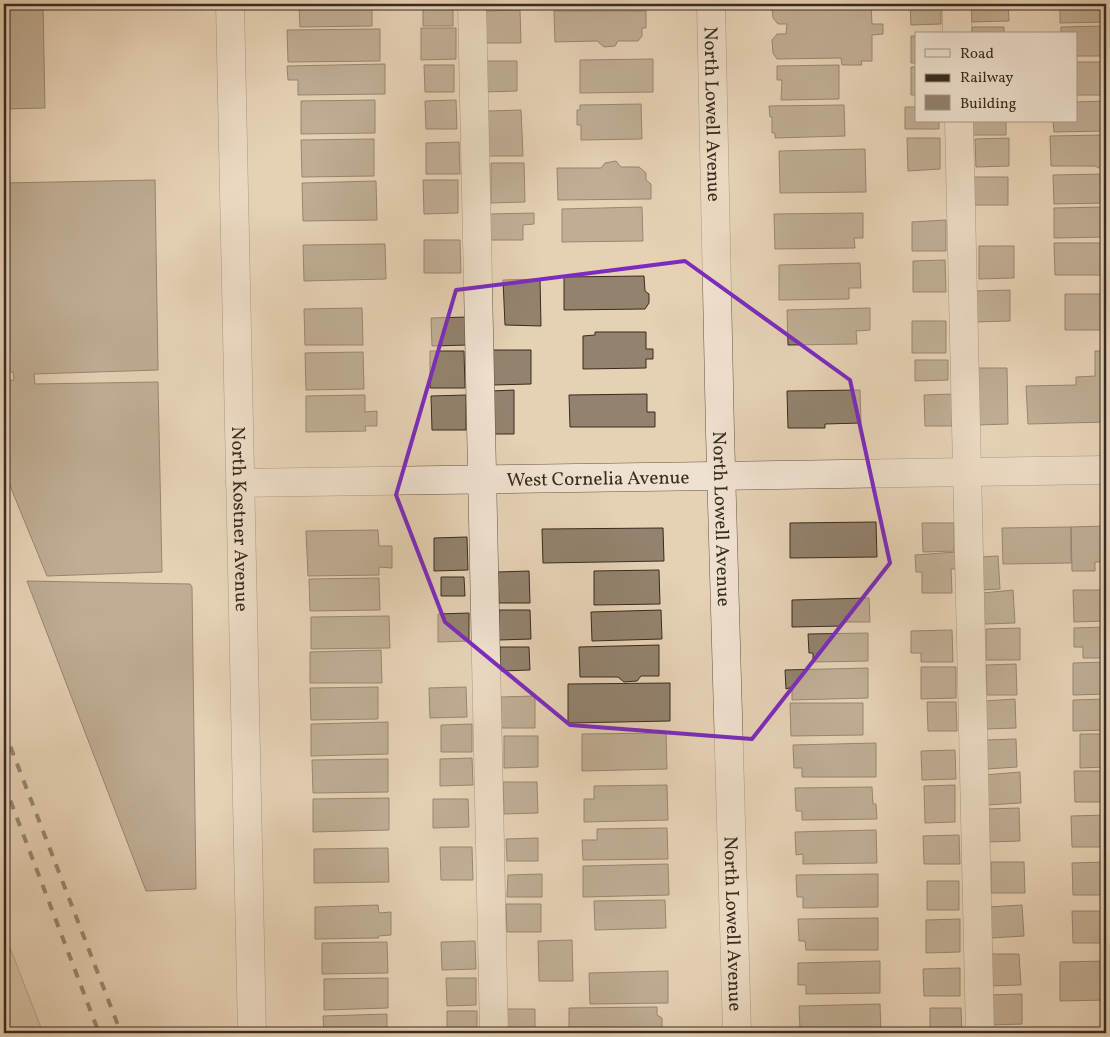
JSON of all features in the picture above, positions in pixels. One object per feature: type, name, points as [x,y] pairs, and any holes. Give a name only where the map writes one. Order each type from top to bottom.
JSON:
[{"type":"street","name":"North Kostner Avenue","points":[[230,4],[252,1033]]},
{"type":"street","points":[[472,4],[494,1033]]},
{"type":"street","name":"North Lowell Avenue","points":[[711,4],[721,475],[737,1033]]},
{"type":"street","points":[[957,4],[958,32]]},
{"type":"street","points":[[959,122],[980,1033]]},
{"type":"street","name":"West Cornelia Avenue","points":[[240,483],[1106,470]]},
{"type":"highlighted area","points":[[685,261],[850,380],[890,563],[752,739],[570,725],[445,622],[396,495],[456,290]]},
{"type":"shaded area","points":[[4,932],[43,1033],[4,1033]]},
{"type":"building","points":[[4,4],[43,4],[45,108],[4,109]]},
{"type":"building","points":[[299,4],[372,4],[372,26],[300,27]]},
{"type":"building","points":[[423,4],[453,4],[453,26],[423,26]]},
{"type":"building","points":[[774,4],[871,4],[872,24],[883,24],[883,34],[872,35],[872,61],[861,61],[862,65],[842,65],[841,58],[777,59],[773,53],[772,40],[777,34],[786,34],[787,24],[778,24],[773,18],[772,7]]},
{"type":"building","points":[[910,4],[941,4],[941,24],[911,25]]},
{"type":"building","points":[[971,4],[1008,4],[1009,21],[972,22]]},
{"type":"building","points":[[1060,4],[1106,4],[1106,22],[1060,23]]},
{"type":"building","points":[[520,10],[521,43],[485,43],[484,11]]},
{"type":"building","points":[[554,11],[646,11],[646,28],[642,28],[642,36],[638,41],[618,41],[615,46],[604,47],[597,41],[555,42]]},
{"type":"building","points":[[1106,26],[1106,56],[1078,56],[1078,32],[1061,32],[1061,27]]},
{"type":"building","points":[[972,27],[1004,27],[1004,32],[972,32]]},
{"type":"building","points":[[421,28],[456,28],[456,59],[421,60]]},
{"type":"building","points":[[380,29],[380,61],[288,62],[287,30]]},
{"type":"building","points":[[911,36],[915,36],[915,63],[911,63]]},
{"type":"building","points":[[653,59],[653,92],[580,93],[580,60]]},
{"type":"building","points":[[485,61],[517,61],[517,91],[485,92]]},
{"type":"building","points":[[1078,62],[1106,62],[1106,95],[1078,95]]},
{"type":"building","points":[[385,64],[385,94],[298,95],[298,80],[288,80],[287,66]]},
{"type":"building","points":[[424,65],[454,65],[454,92],[425,92]]},
{"type":"building","points":[[839,65],[839,99],[781,100],[782,80],[777,80],[777,66]]},
{"type":"building","points":[[911,67],[915,67],[915,95],[911,95]]},
{"type":"building","points":[[375,100],[375,133],[301,134],[301,101]]},
{"type":"building","points":[[456,100],[457,129],[426,129],[425,101]]},
{"type":"building","points":[[1106,101],[1106,131],[1054,132],[1053,122],[1078,122],[1078,102]]},
{"type":"building","points":[[641,104],[642,139],[581,140],[581,125],[577,125],[577,110],[580,110],[580,105]]},
{"type":"building","points":[[844,105],[845,136],[775,138],[775,133],[772,133],[772,117],[770,117],[769,106]]},
{"type":"building","points":[[905,107],[915,107],[915,122],[939,122],[939,129],[905,129]]},
{"type":"building","points":[[521,110],[523,156],[488,156],[488,111]]},
{"type":"building","points":[[972,122],[1006,122],[1006,135],[972,135]]},
{"type":"building","points":[[1106,135],[1106,168],[1095,166],[1051,166],[1050,136]]},
{"type":"building","points":[[907,138],[940,138],[940,169],[908,171]]},
{"type":"building","points":[[1009,138],[1009,166],[976,167],[975,139]]},
{"type":"building","points":[[374,139],[374,176],[302,177],[301,140]]},
{"type":"building","points":[[459,142],[460,174],[426,174],[426,143]]},
{"type":"building","points":[[865,149],[866,192],[780,193],[779,151]]},
{"type":"building","points":[[616,161],[621,167],[639,167],[646,173],[646,180],[651,184],[651,199],[558,200],[557,168],[601,168],[605,163]]},
{"type":"building","points":[[491,163],[524,163],[525,202],[491,203]]},
{"type":"building","points":[[1106,174],[1106,203],[1054,204],[1053,175]]},
{"type":"building","points":[[974,177],[1008,177],[1008,205],[974,205]]},
{"type":"building","points":[[155,180],[158,370],[34,374],[35,384],[158,382],[162,572],[47,576],[4,471],[4,381],[14,380],[13,372],[4,372],[4,183]]},
{"type":"building","points":[[423,180],[458,180],[458,213],[424,214]]},
{"type":"building","points":[[376,181],[377,220],[303,221],[302,183]]},
{"type":"building","points":[[642,207],[643,241],[562,242],[562,209]]},
{"type":"building","points":[[1106,207],[1106,237],[1054,238],[1054,208]]},
{"type":"building","points":[[534,213],[534,224],[523,225],[523,240],[490,240],[490,214]]},
{"type":"building","points":[[863,213],[863,238],[854,238],[855,248],[775,249],[774,214]]},
{"type":"building","points":[[946,220],[946,251],[912,251],[912,222]]},
{"type":"building","points":[[424,240],[460,240],[461,273],[424,273]]},
{"type":"building","points":[[1054,243],[1106,243],[1106,275],[1055,275]]},
{"type":"building","points":[[385,244],[386,279],[304,281],[303,245]]},
{"type":"building","points":[[979,246],[1014,246],[1014,278],[979,279]]},
{"type":"building","points":[[945,260],[946,292],[913,292],[913,261]]},
{"type":"building","points":[[860,263],[861,288],[849,288],[849,299],[779,300],[779,265]]},
{"type":"building","points":[[644,276],[645,291],[649,294],[649,303],[645,309],[564,310],[564,277]]},
{"type":"building","points":[[540,279],[541,326],[505,325],[503,280]]},
{"type":"building","points":[[1010,290],[1010,321],[976,322],[976,291]]},
{"type":"building","points":[[1065,294],[1106,294],[1106,330],[1065,330]]},
{"type":"building","points":[[362,308],[363,345],[305,345],[304,309]]},
{"type":"building","points":[[870,308],[870,330],[856,331],[857,344],[788,345],[787,310]]},
{"type":"building","points":[[468,317],[468,345],[432,346],[431,318]]},
{"type":"building","points":[[912,321],[946,321],[946,353],[912,353]]},
{"type":"building","points":[[595,332],[646,332],[646,349],[653,349],[653,359],[646,359],[646,368],[583,369],[583,336],[595,335]]},
{"type":"building","points":[[493,350],[531,350],[531,384],[493,385]]},
{"type":"building","points":[[430,351],[464,351],[465,388],[430,388]]},
{"type":"building","points":[[1095,351],[1106,351],[1106,422],[1028,424],[1026,386],[1076,385],[1076,377],[1095,376]]},
{"type":"building","points":[[363,352],[364,389],[306,390],[305,353]]},
{"type":"building","points":[[915,360],[948,360],[948,380],[915,381]]},
{"type":"building","points":[[976,368],[1007,368],[1008,424],[978,425]]},
{"type":"building","points":[[514,390],[514,434],[491,434],[491,391]]},
{"type":"building","points":[[860,390],[861,423],[825,424],[825,428],[788,428],[787,391]]},
{"type":"building","points":[[647,394],[647,412],[655,412],[655,427],[570,427],[569,395]]},
{"type":"building","points":[[952,394],[952,426],[925,426],[924,395]]},
{"type":"building","points":[[365,395],[365,412],[377,411],[377,426],[365,426],[366,431],[306,432],[306,396]]},
{"type":"building","points":[[466,395],[466,430],[432,430],[431,396]]},
{"type":"building","points":[[876,522],[877,557],[790,558],[790,523]]},
{"type":"building","points":[[922,523],[954,523],[954,551],[923,552]]},
{"type":"building","points":[[1106,526],[1106,562],[1095,562],[1095,571],[1072,571],[1071,527]]},
{"type":"building","points":[[1071,527],[1071,563],[1003,564],[1002,528]]},
{"type":"building","points":[[663,528],[664,561],[543,563],[542,529]]},
{"type":"building","points":[[378,530],[379,546],[392,546],[392,568],[379,567],[379,575],[308,576],[306,531]]},
{"type":"building","points":[[467,537],[468,570],[434,571],[434,538]]},
{"type":"building","points":[[956,552],[956,569],[951,569],[952,593],[922,593],[922,572],[916,572],[915,555]]},
{"type":"building","points":[[998,556],[1000,589],[980,590],[979,557]]},
{"type":"building","points":[[659,570],[660,604],[594,605],[594,571]]},
{"type":"building","points":[[529,571],[530,603],[499,603],[498,572]]},
{"type":"building","points":[[441,577],[464,577],[465,596],[441,596]]},
{"type":"building","points":[[379,578],[380,610],[310,611],[309,579]]},
{"type":"building","points":[[27,581],[190,584],[192,587],[196,889],[146,891]]},
{"type":"building","points":[[1013,590],[1015,623],[985,624],[983,593]]},
{"type":"building","points":[[1073,590],[1106,590],[1106,621],[1074,622]]},
{"type":"building","points":[[869,598],[870,622],[846,622],[842,626],[792,627],[792,600]]},
{"type":"building","points":[[499,610],[530,610],[531,639],[499,640]]},
{"type":"building","points":[[661,610],[662,639],[592,641],[591,612]]},
{"type":"building","points":[[469,613],[469,641],[438,642],[438,614]]},
{"type":"building","points":[[389,616],[390,648],[311,649],[311,617]]},
{"type":"building","points":[[1106,627],[1106,658],[1083,658],[1083,647],[1074,647],[1074,628]]},
{"type":"building","points":[[1020,628],[1020,660],[986,660],[986,629]]},
{"type":"building","points":[[952,630],[953,662],[921,662],[921,653],[911,653],[911,631]]},
{"type":"building","points":[[868,633],[868,661],[813,662],[813,653],[809,653],[808,634]]},
{"type":"building","points":[[659,645],[659,676],[641,676],[637,681],[624,682],[618,677],[580,677],[579,647]]},
{"type":"building","points":[[500,647],[529,647],[530,670],[500,671]]},
{"type":"building","points":[[381,650],[382,683],[310,683],[310,652]]},
{"type":"building","points":[[1106,662],[1106,694],[1073,695],[1073,663]]},
{"type":"building","points":[[1016,664],[1017,695],[987,695],[986,665]]},
{"type":"building","points":[[921,667],[956,667],[956,698],[921,699]]},
{"type":"building","points":[[868,668],[868,698],[792,700],[792,687],[786,689],[785,670]]},
{"type":"building","points":[[670,683],[670,721],[568,723],[568,684]]},
{"type":"building","points":[[378,687],[378,719],[311,720],[310,688]]},
{"type":"building","points":[[466,687],[467,717],[430,718],[429,688]]},
{"type":"building","points":[[535,696],[535,728],[501,728],[501,697]]},
{"type":"building","points":[[1015,699],[1016,728],[986,729],[985,701]]},
{"type":"building","points":[[1106,699],[1106,730],[1073,731],[1073,700]]},
{"type":"building","points":[[927,702],[956,702],[957,731],[928,731]]},
{"type":"building","points":[[790,703],[863,703],[863,735],[791,736]]},
{"type":"building","points":[[388,722],[388,754],[311,756],[311,724]]},
{"type":"building","points":[[472,724],[472,752],[441,752],[441,725]]},
{"type":"building","points":[[666,733],[667,769],[582,771],[582,734]]},
{"type":"building","points":[[1080,734],[1106,734],[1106,767],[1080,768]]},
{"type":"building","points":[[504,736],[538,736],[538,767],[504,768]]},
{"type":"building","points":[[1016,739],[1017,767],[987,769],[985,740]]},
{"type":"building","points":[[876,743],[876,777],[802,777],[802,768],[794,768],[793,745]]},
{"type":"building","points":[[955,750],[956,779],[922,780],[921,751]]},
{"type":"building","points":[[472,758],[473,785],[440,786],[440,759]]},
{"type":"building","points":[[388,759],[388,792],[313,793],[312,760]]},
{"type":"building","points":[[1074,771],[1106,771],[1106,802],[1075,802]]},
{"type":"building","points":[[1020,772],[1021,803],[987,805],[985,775]]},
{"type":"building","points":[[503,782],[537,782],[538,813],[504,814]]},
{"type":"building","points":[[667,785],[668,820],[584,822],[584,799],[594,799],[594,786]]},
{"type":"building","points":[[955,785],[955,822],[925,823],[924,786]]},
{"type":"building","points":[[872,787],[873,804],[876,804],[877,819],[802,820],[802,811],[796,811],[795,788]]},
{"type":"building","points":[[389,798],[389,830],[313,832],[313,799]]},
{"type":"building","points":[[433,799],[468,799],[469,827],[433,828]]},
{"type":"building","points":[[1019,808],[1020,841],[988,842],[987,809]]},
{"type":"building","points":[[1106,815],[1106,847],[1072,847],[1071,816]]},
{"type":"building","points":[[667,828],[668,859],[583,860],[582,840],[597,840],[597,829]]},
{"type":"building","points":[[876,830],[877,863],[803,864],[803,854],[796,855],[795,832]]},
{"type":"building","points":[[959,835],[960,864],[924,864],[923,836]]},
{"type":"building","points":[[538,838],[538,861],[507,861],[506,839]]},
{"type":"building","points":[[440,847],[472,847],[473,880],[441,880]]},
{"type":"building","points":[[388,848],[389,882],[314,883],[314,849]]},
{"type":"building","points":[[991,862],[1024,862],[1025,893],[991,893]]},
{"type":"building","points":[[1106,862],[1106,895],[1073,895],[1072,863]]},
{"type":"building","points":[[668,864],[669,895],[583,897],[583,866]]},
{"type":"building","points":[[542,874],[542,897],[507,897],[508,875]]},
{"type":"building","points":[[878,874],[878,907],[803,908],[803,897],[797,897],[796,875]]},
{"type":"building","points":[[927,881],[959,881],[959,910],[927,910]]},
{"type":"building","points":[[665,900],[666,928],[595,930],[594,901]]},
{"type":"building","points":[[506,904],[541,904],[541,932],[507,932]]},
{"type":"building","points":[[378,905],[379,913],[391,912],[391,935],[378,936],[379,938],[315,939],[315,907]]},
{"type":"building","points":[[1022,905],[1024,936],[991,938],[989,907]]},
{"type":"building","points":[[1072,911],[1106,911],[1106,943],[1073,943]]},
{"type":"building","points":[[878,918],[878,950],[806,950],[805,941],[799,941],[798,919]]},
{"type":"building","points":[[960,919],[960,952],[926,953],[926,920]]},
{"type":"building","points":[[572,940],[573,981],[539,981],[538,941]]},
{"type":"building","points":[[475,941],[476,969],[442,970],[441,942]]},
{"type":"building","points":[[387,942],[388,973],[322,974],[322,943]]},
{"type":"building","points":[[989,954],[1019,954],[1021,985],[990,986]]},
{"type":"building","points":[[880,961],[880,993],[806,994],[806,985],[798,985],[798,963]]},
{"type":"building","points":[[1106,961],[1106,1000],[1060,1001],[1060,962]]},
{"type":"building","points":[[960,968],[960,996],[924,996],[923,969]]},
{"type":"building","points":[[668,971],[668,1003],[590,1004],[589,973]]},
{"type":"building","points":[[388,978],[388,1008],[324,1010],[324,979]]},
{"type":"building","points":[[446,978],[476,978],[476,1005],[447,1006]]},
{"type":"building","points":[[1022,994],[1022,1024],[990,1025],[989,995]]},
{"type":"building","points":[[880,1004],[881,1033],[807,1033],[806,1029],[800,1029],[799,1006]]},
{"type":"building","points":[[657,1007],[657,1015],[662,1018],[662,1033],[569,1033],[569,1008]]},
{"type":"building","points":[[930,1008],[961,1008],[962,1033],[930,1033]]},
{"type":"building","points":[[506,1009],[535,1009],[535,1033],[507,1033]]},
{"type":"building","points":[[447,1011],[477,1011],[477,1030],[447,1030]]},
{"type":"building","points":[[387,1014],[387,1033],[324,1033],[323,1016]]},
{"type":"building","points":[[1057,1028],[1106,1028],[1106,1033],[1057,1033]]},
{"type":"railway","points":[[4,730],[121,1033]]},
{"type":"railway","points":[[4,784],[99,1033]]}]
